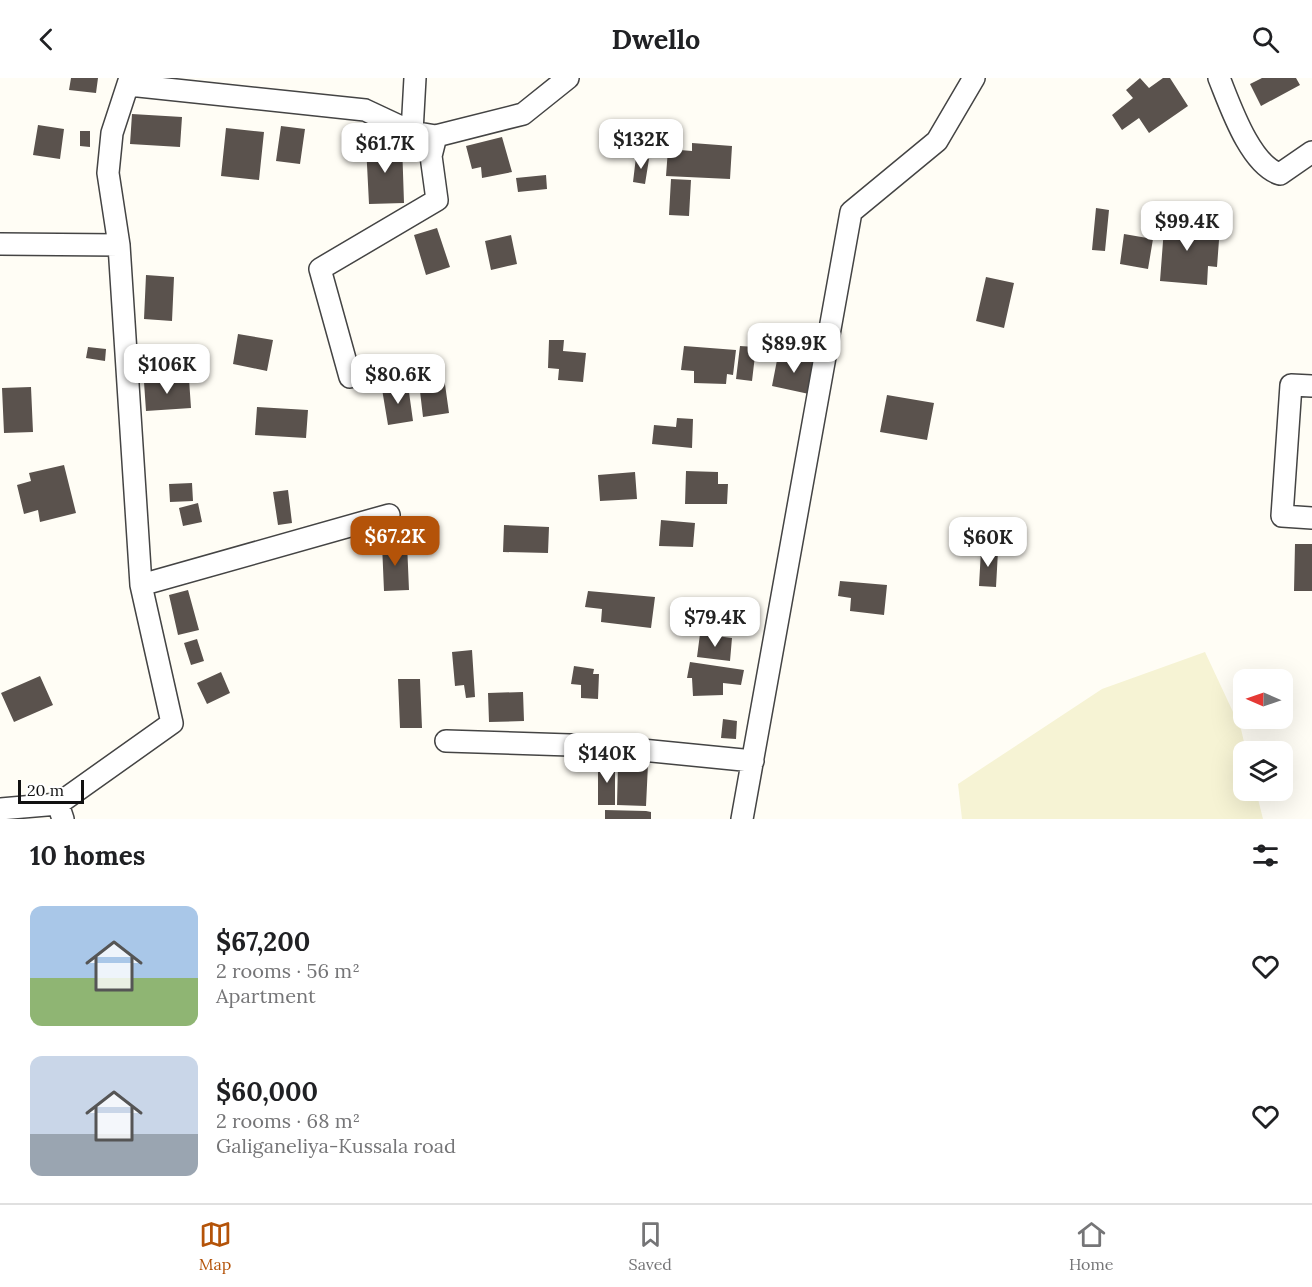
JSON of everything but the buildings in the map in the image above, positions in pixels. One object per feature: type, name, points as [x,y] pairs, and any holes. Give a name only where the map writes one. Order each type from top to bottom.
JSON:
[{"type":"street","points":[[412,132],[415,78]]},
{"type":"street","points":[[0,809],[60,812],[172,723],[141,585],[118,245],[108,173],[111,133],[130,82],[365,110],[412,132],[436,136],[523,114],[568,78]]},
{"type":"street","points":[[742,819],[851,212],[937,141],[974,78]]},
{"type":"street","points":[[1219,78],[1239,129],[1270,171],[1280,174],[1312,152]]},
{"type":"street","points":[[350,377],[320,270],[437,200],[431,156],[436,136]]},
{"type":"street","points":[[0,244],[118,245]]},
{"type":"street","points":[[1312,386],[1291,385],[1282,516],[1312,518]]},
{"type":"street","points":[[141,585],[389,515]]},
{"type":"street","points":[[446,741],[601,746],[753,761]]},
{"type":"shaded area","points":[[1205,652],[1233,712],[1233,729],[1241,729],[1244,741],[1233,741],[1233,801],[1258,801],[1263,819],[962,819],[958,784],[1102,689]]}]
